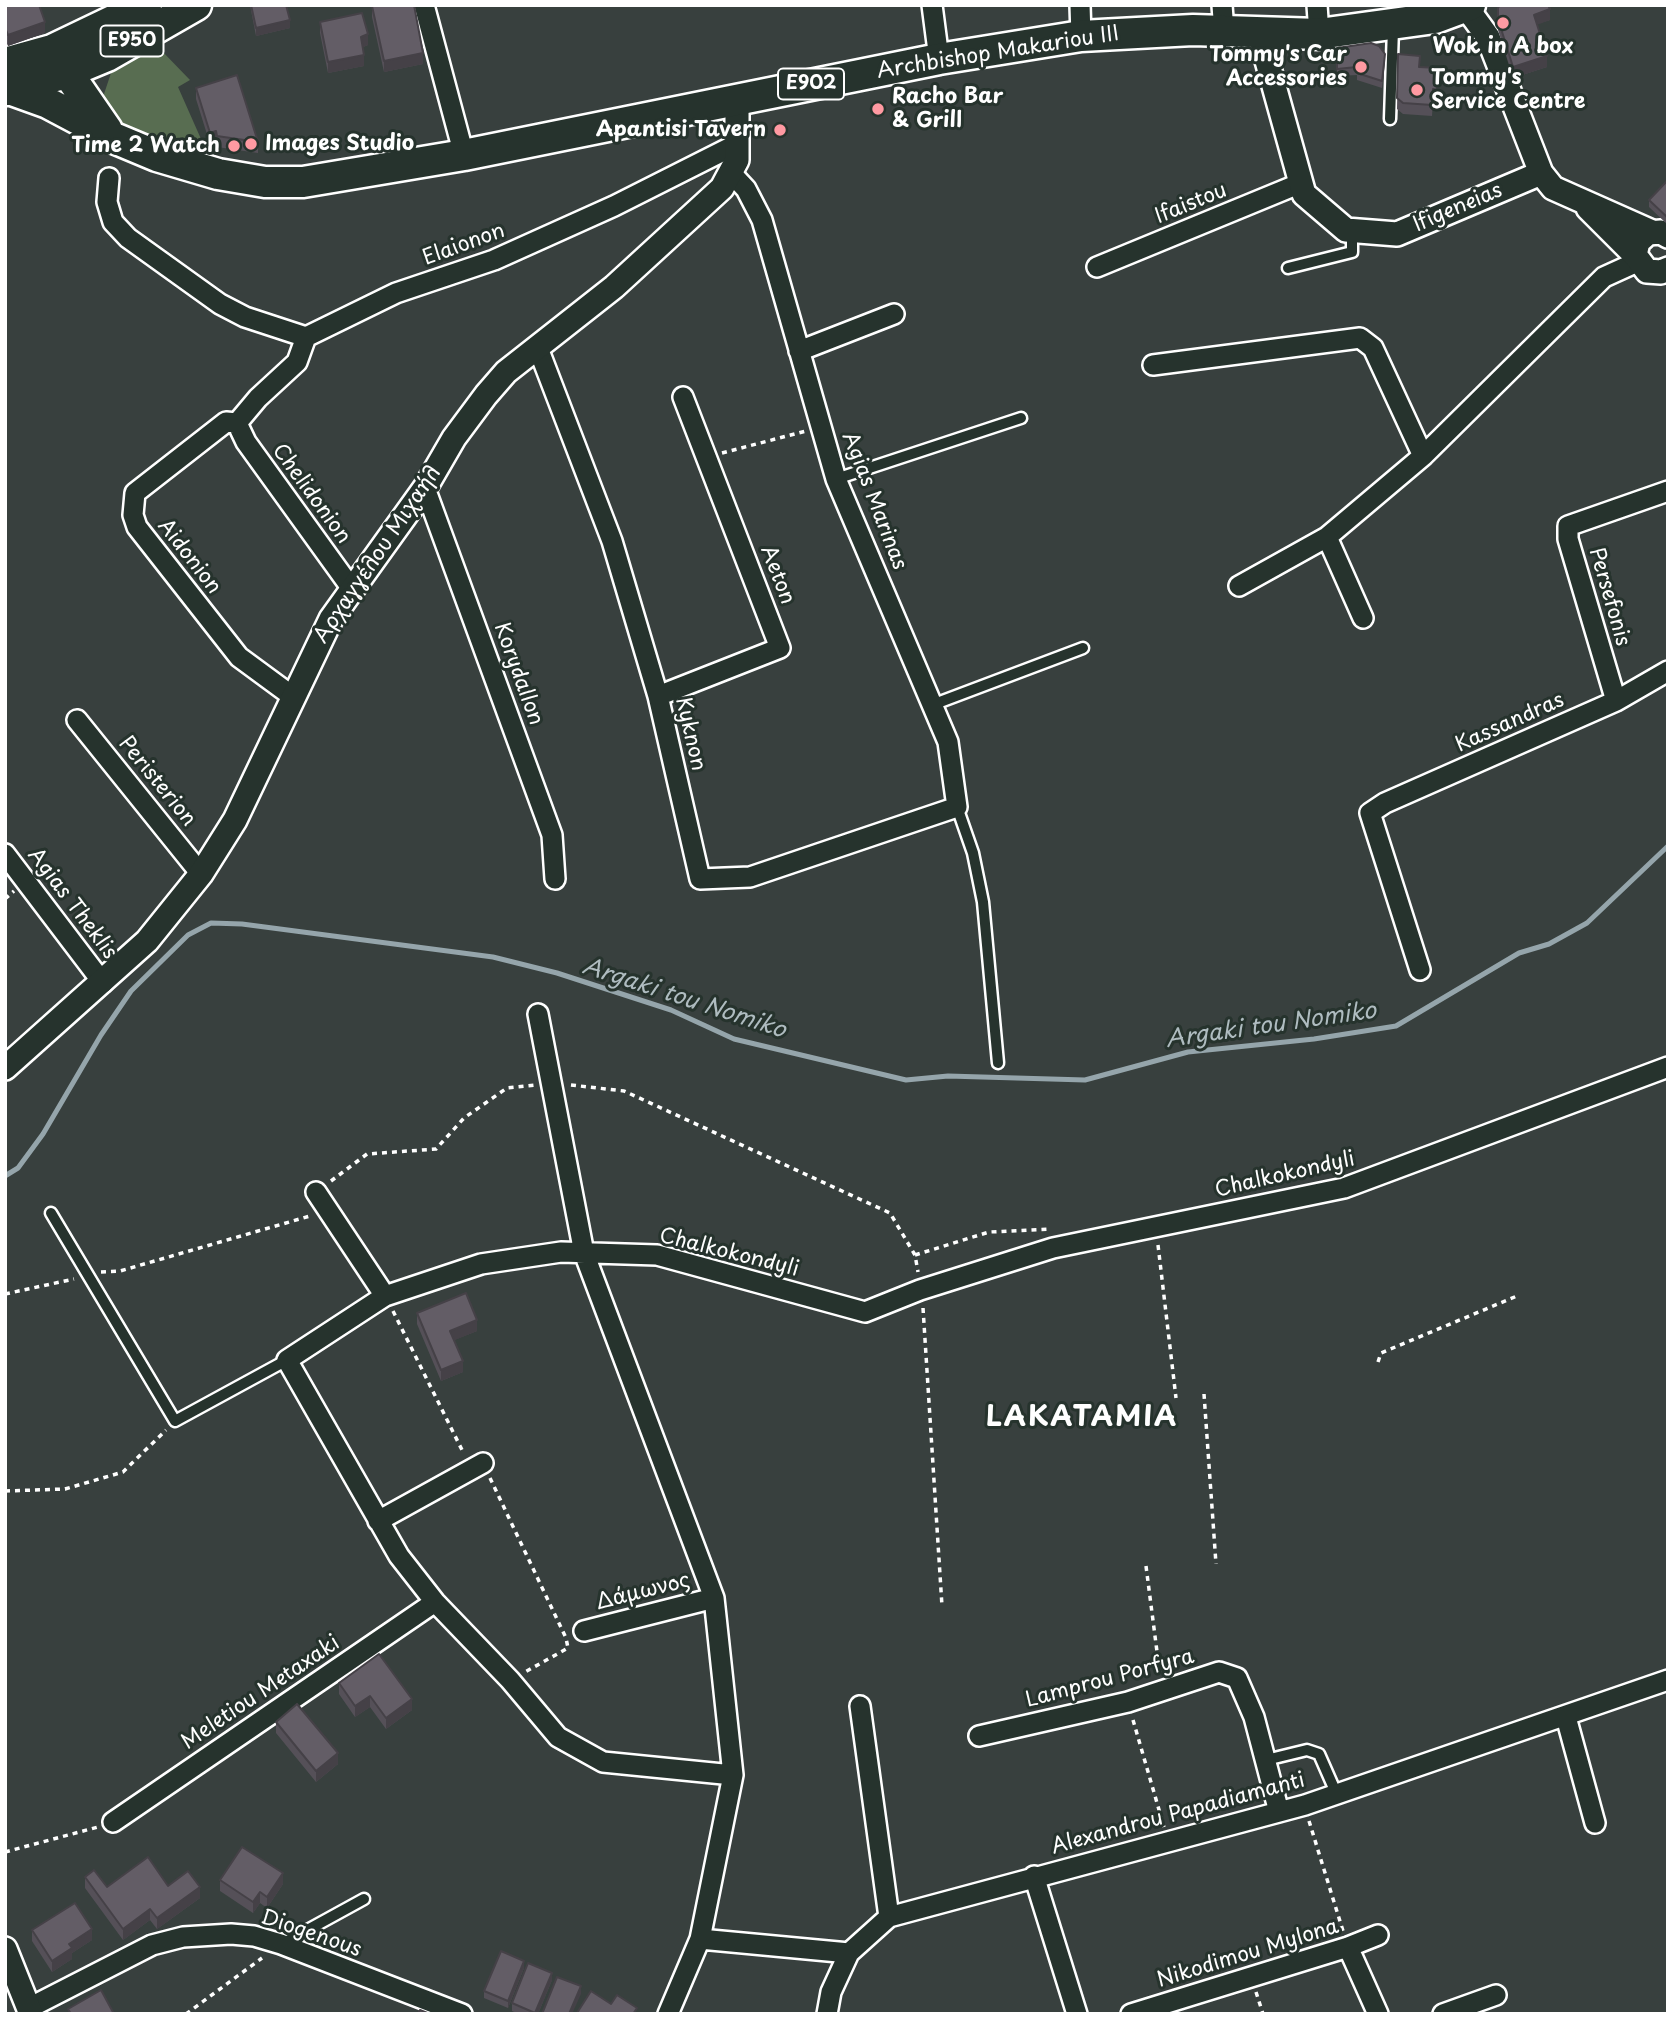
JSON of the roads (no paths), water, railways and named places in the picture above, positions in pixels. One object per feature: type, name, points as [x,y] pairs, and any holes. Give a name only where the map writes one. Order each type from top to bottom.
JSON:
[{"type":"main road","name":"E950","points":[[6,81],[59,61],[146,5]]},
{"type":"main road","name":"E950","points":[[59,61],[107,56],[196,5]]},
{"type":"main road","name":"Archbishop Makariou III","points":[[464,155],[939,59],[1081,36],[1193,30],[1223,19],[1259,32],[1318,20],[1393,24],[1432,11],[1468,6]]},
{"type":"main road","points":[[59,61],[97,120],[114,138]]},
{"type":"main road","points":[[6,81],[114,138]]},
{"type":"main road","name":"E902","points":[[114,138],[218,174],[265,182],[303,182],[464,155]]},
{"type":"street","points":[[424,5],[464,155]]},
{"type":"street","points":[[932,5],[939,59]]},
{"type":"street","points":[[1080,5],[1081,36]]},
{"type":"street","points":[[1468,6],[1488,37],[1541,173],[1553,188],[1583,204],[1660,234]]},
{"type":"street","name":"Ifigeneias","points":[[1259,32],[1304,194],[1346,230],[1397,234],[1541,173]]},
{"type":"street","points":[[732,174],[737,144],[737,99]]},
{"type":"street","name":"Elaionon","points":[[306,337],[396,293],[494,260],[614,206],[737,144]]},
{"type":"street","name":"Αρχαγγέλου Μιχαήλ","points":[[5,1068],[103,983],[162,924],[201,874],[235,820],[331,619],[425,488],[454,438],[486,396],[506,372],[644,260],[722,188],[732,174]]},
{"type":"street","name":"Agias Marinas","points":[[732,174],[746,189],[762,220],[836,479],[948,742],[957,807]]},
{"type":"street","points":[[109,178],[107,202],[113,222],[128,237],[220,304],[244,317],[306,337],[297,362],[258,398],[237,423]]},
{"type":"street","name":"Ifaistou","points":[[1097,267],[1301,183]]},
{"type":"street","points":[[1583,204],[1647,271],[1665,274]]},
{"type":"street","points":[[1636,258],[1638,242],[1660,234]]},
{"type":"street","points":[[1239,586],[1327,537],[1423,456],[1604,277],[1636,258]]},
{"type":"street","points":[[799,351],[894,314]]},
{"type":"street","points":[[1153,365],[1360,338],[1373,348],[1423,456]]},
{"type":"street","name":"Kyknon","points":[[538,348],[612,541],[658,696],[700,879],[750,877],[957,807]]},
{"type":"street","name":"Aeton","points":[[658,696],[780,648],[683,397]]},
{"type":"street","name":"Aidonion","points":[[237,423],[226,422],[135,493],[133,516],[137,527],[239,657],[292,696]]},
{"type":"street","name":"Chelidonion","points":[[237,423],[246,442],[352,589]]},
{"type":"street","name":"Korydallon","points":[[425,488],[552,835],[555,878]]},
{"type":"street","name":"Persefonis","points":[[1616,701],[1568,539],[1568,526],[1668,491]]},
{"type":"street","points":[[1327,537],[1363,618]]},
{"type":"street","name":"Kassandras","points":[[1420,970],[1370,813],[1385,803],[1616,701],[1668,671]]},
{"type":"street","name":"Peristerion","points":[[77,720],[201,874]]},
{"type":"street","name":"Agias Theklis","points":[[5,854],[103,983]]},
{"type":"street","points":[[538,1014],[584,1252],[714,1598],[733,1774],[700,1938],[668,2014]]},
{"type":"street","name":"Chalkokondyli","points":[[286,1360],[385,1296],[481,1264],[561,1252],[657,1255],[865,1312],[920,1290],[1052,1248],[1344,1188],[1668,1067]]},
{"type":"street","points":[[316,1192],[385,1296]]},
{"type":"street","points":[[286,1360],[399,1556],[435,1602],[510,1680],[558,1737],[603,1762],[733,1774]]},
{"type":"street","points":[[378,1521],[477,1467]]},
{"type":"street","name":"Δάμωνος","points":[[584,1631],[714,1598]]},
{"type":"street","name":"Meletiou Metaxaki","points":[[113,1822],[435,1602]]},
{"type":"street","name":"Lamprou Porfyra","points":[[979,1736],[1128,1702],[1219,1672],[1237,1678],[1255,1717],[1279,1812]]},
{"type":"street","name":"Alexandrou Papadiamanti","points":[[849,1953],[888,1917],[1305,1805],[1668,1680]]},
{"type":"street","points":[[860,1706],[888,1917]]},
{"type":"street","points":[[1566,1717],[1595,1823]]},
{"type":"street","points":[[1034,1876],[1077,2014]]},
{"type":"street","name":"Diogenous","points":[[30,2011],[152,1945],[183,1937],[231,1934],[281,1944],[462,2014]]},
{"type":"street","name":"Nikodimou Mylona","points":[[1131,2014],[1348,1947],[1378,1934]]},
{"type":"street","points":[[700,1938],[849,1953],[831,1992],[827,2014]]},
{"type":"street","points":[[1348,1947],[1378,2014]]},
{"type":"street","points":[[5,1949],[30,2011]]},
{"type":"street","points":[[1443,2014],[1496,1995]]},
{"type":"lane","points":[[1390,119],[1393,24]]},
{"type":"lane","points":[[1288,268],[1352,252],[1352,230]]},
{"type":"lane","points":[[836,479],[1021,418]]},
{"type":"lane","points":[[932,705],[1083,648]]},
{"type":"lane","points":[[957,807],[973,853],[983,902],[998,1063]]},
{"type":"lane","points":[[51,1213],[175,1421],[286,1360]]},
{"type":"lane","points":[[1266,1760],[1307,1750],[1319,1755],[1337,1795]]},
{"type":"lane","points":[[281,1944],[364,1899]]},
{"type":"waterway","name":"Argaki tou Nomiko","points":[[5,1176],[18,1168],[43,1134],[101,1035],[131,991],[188,935],[211,923],[242,924],[493,957],[557,973],[671,1010],[734,1039],[906,1080],[948,1076],[1085,1080],[1188,1052],[1314,1039],[1396,1026],[1519,953],[1549,944],[1587,923],[1668,846]]},
{"type":"place","name":"Wok in A box","points":[[1503,23]]},
{"type":"place","name":"Tommy's Car Accessories","points":[[1361,67]]},
{"type":"place","name":"Tommy's Service Centre","points":[[1417,90]]},
{"type":"place","name":"Racho Bar & Grill","points":[[878,109]]},
{"type":"place","name":"Apantisi Tavern","points":[[780,130]]},
{"type":"place","name":"Images Studio","points":[[251,144]]},
{"type":"place","name":"Time 2 Watch","points":[[234,146]]},
{"type":"district","name":"LAKATAMIA","points":[[1082,1418]]}]
